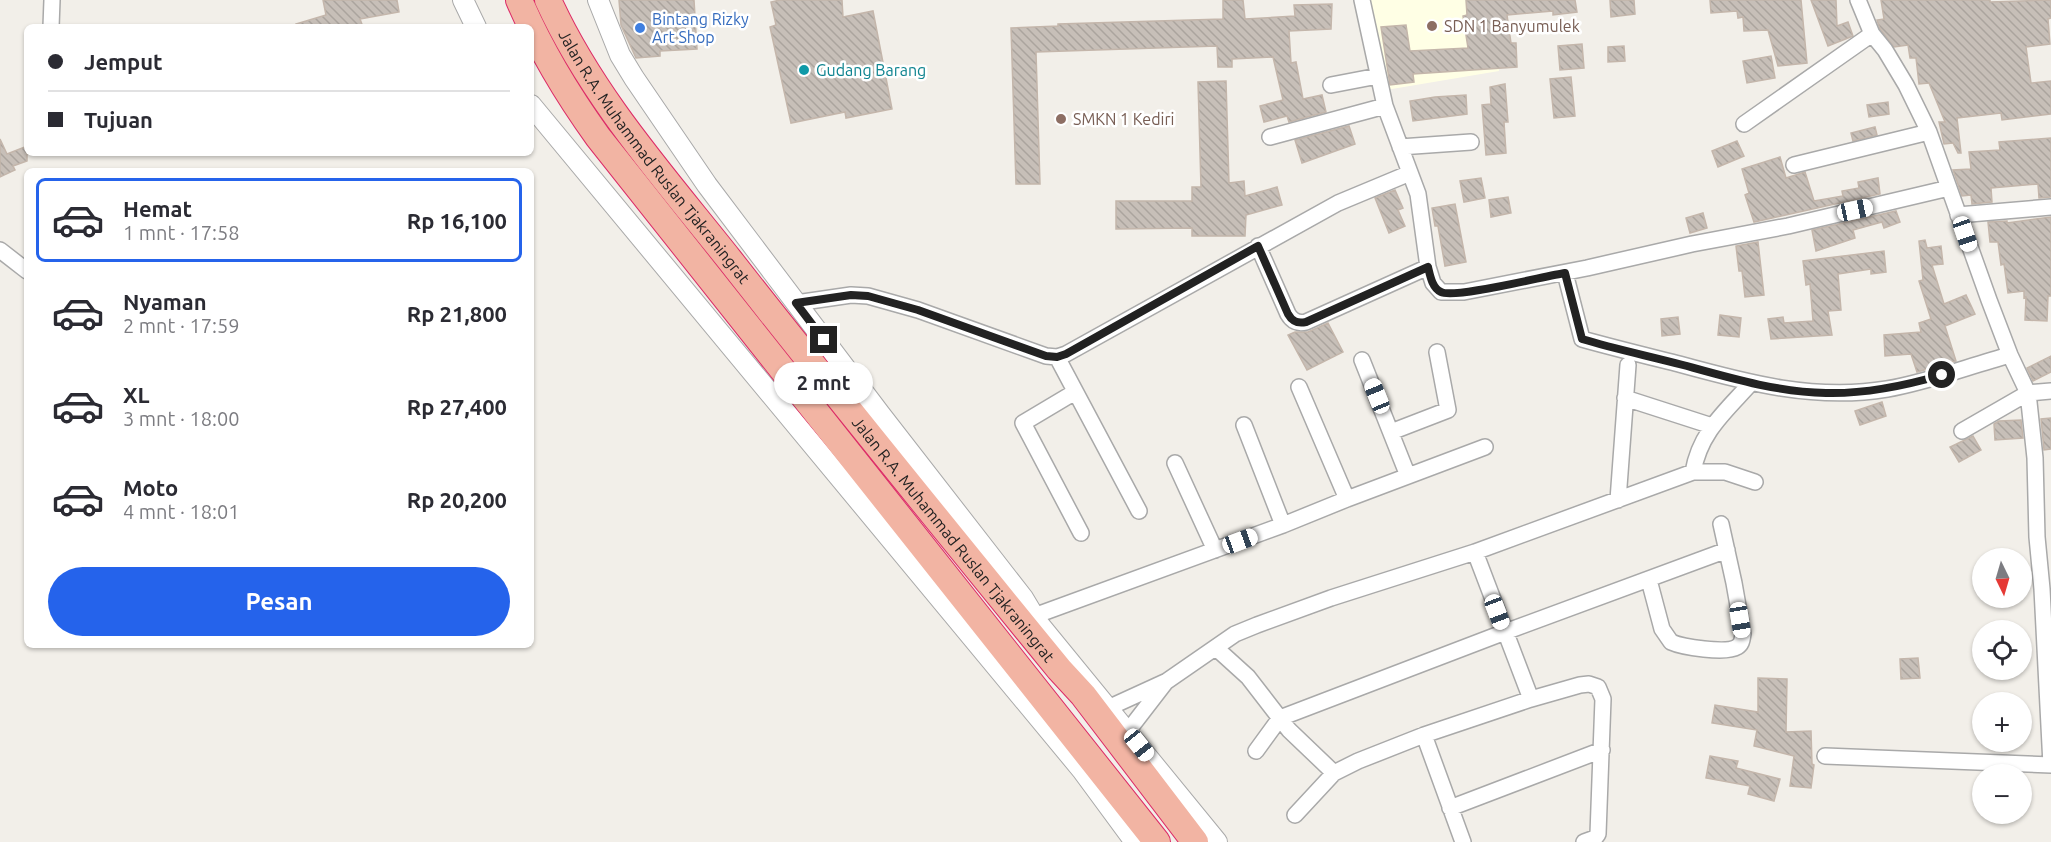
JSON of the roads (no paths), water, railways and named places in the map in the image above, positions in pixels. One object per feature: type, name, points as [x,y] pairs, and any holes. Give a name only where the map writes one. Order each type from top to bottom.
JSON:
[{"type":"highway","name":"Jalan R.A. Muhammad Ruslan Tjakraningrat","points":[[519,0],[531,24]]},
{"type":"highway","name":"Jalan R.A. Muhammad Ruslan Tjakraningrat","points":[[548,0],[584,66],[619,120],[758,296],[1059,669],[1083,695],[1195,842]]},
{"type":"highway","name":"Jalan R.A. Muhammad Ruslan Tjakraningrat","points":[[534,30],[572,101],[598,137],[1157,842]]},
{"type":"highway","points":[[1036,619],[1059,669]]},
{"type":"highway","points":[[988,657],[1037,691]]},
{"type":"highway","points":[[1083,695],[1108,708]]},
{"type":"highway","points":[[1068,729],[1082,770]]},
{"type":"street","points":[[51,24],[52,0]]},
{"type":"street","points":[[463,0],[475,24]]},
{"type":"street","name":"Jalan R.A. Muhammad Ruslan Tjakraningrat","points":[[598,0],[620,55],[707,185],[1023,598],[1036,619],[1217,842]]},
{"type":"street","points":[[1362,0],[1385,106],[1420,203],[1428,267],[1435,287],[1442,292],[1464,292],[1565,273],[1692,244],[1788,226],[1949,188]]},
{"type":"street","points":[[1825,756],[2051,765],[2047,589],[2037,537],[2035,458],[2028,393],[2010,355],[1929,132],[1906,85],[1885,50],[1872,34],[1858,0]]},
{"type":"street","points":[[1744,124],[1872,34]]},
{"type":"street","points":[[1331,85],[1378,76]]},
{"type":"street","points":[[1270,137],[1385,106]]},
{"type":"street","points":[[534,109],[1082,770],[1135,842]]},
{"type":"street","points":[[1794,165],[1929,132]]},
{"type":"street","points":[[1400,147],[1471,142]]},
{"type":"street","points":[[796,303],[851,295],[868,296],[918,310],[1046,356],[1057,357],[1338,203],[1410,173]]},
{"type":"street","points":[[1958,215],[2051,207]]},
{"type":"street","points":[[1258,246],[1288,314],[1298,322],[1306,322],[1428,267]]},
{"type":"street","points":[[0,250],[24,269]]},
{"type":"street","points":[[1565,273],[1582,339],[1751,383],[1797,392],[1827,393],[1886,389],[2010,355]]},
{"type":"street","points":[[1391,432],[1448,410],[1437,352]]},
{"type":"street","points":[[1057,357],[1139,511]]},
{"type":"street","points":[[1362,360],[1408,476]]},
{"type":"street","points":[[1618,500],[1628,365]]},
{"type":"street","points":[[1693,472],[1698,450],[1713,426],[1751,383]]},
{"type":"street","points":[[1299,387],[1347,499]]},
{"type":"street","points":[[1962,431],[2028,393],[2051,391]]},
{"type":"street","points":[[1076,392],[1023,423],[1081,533]]},
{"type":"street","points":[[1625,399],[1713,426]]},
{"type":"street","points":[[1244,425],[1282,525]]},
{"type":"street","points":[[1036,619],[1485,447]]},
{"type":"street","points":[[1175,463],[1215,550]]},
{"type":"street","points":[[1108,708],[1167,681],[1235,634],[1282,615],[1475,552],[1693,472],[1725,472],[1755,482]]},
{"type":"street","points":[[1649,580],[1662,629],[1671,642],[1724,650],[1740,644],[1743,634],[1720,524]]},
{"type":"street","points":[[1256,751],[1280,718],[1727,550]]},
{"type":"street","points":[[1475,552],[1531,699]]},
{"type":"street","points":[[1216,648],[1248,677],[1304,746],[1334,773]]},
{"type":"street","points":[[1128,731],[1167,681]]},
{"type":"street","points":[[1295,814],[1334,773],[1424,735],[1531,699],[1589,684],[1600,689],[1603,699],[1602,750],[1598,834],[1595,838],[1584,842]]},
{"type":"street","points":[[1424,735],[1463,842]]},
{"type":"street","points":[[1450,808],[1602,750]]},
{"type":"place","name":"SDN 1 Banyumulek","points":[[1432,26]]},
{"type":"place","name":"Bintang Rizky Art Shop","points":[[640,28]]},
{"type":"place","name":"Gudang Barang","points":[[804,70]]},
{"type":"place","name":"SMKN 1 Kediri","points":[[1061,119]]}]
